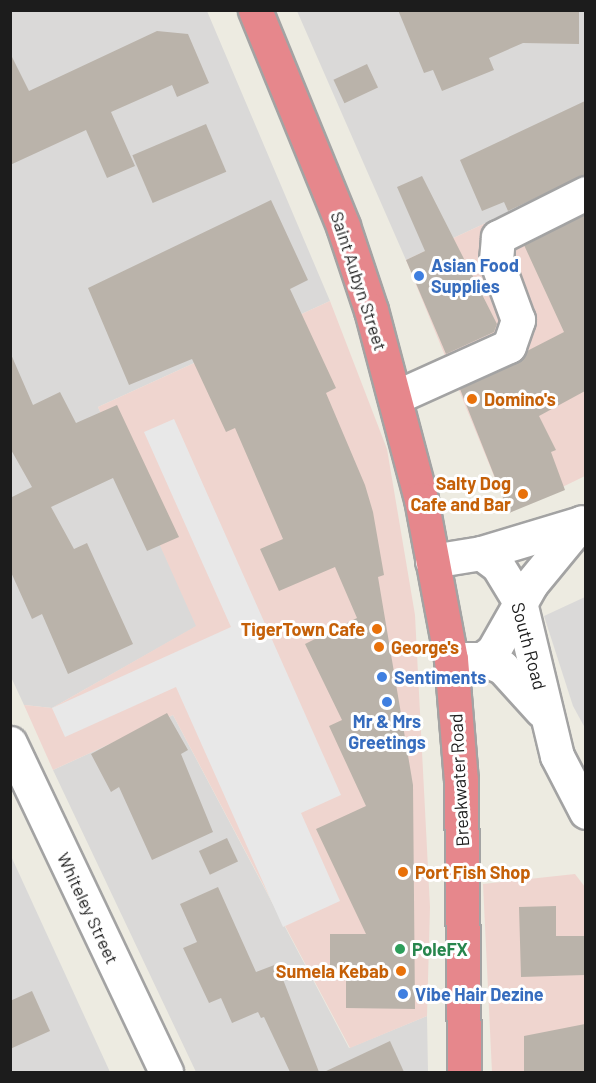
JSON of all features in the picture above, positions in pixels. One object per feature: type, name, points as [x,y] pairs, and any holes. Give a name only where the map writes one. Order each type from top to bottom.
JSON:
[{"type":"highway","name":"Saint Aubyn Street","points":[[255,10],[343,226],[410,446],[432,561]]},
{"type":"highway","name":"Breakwater Road","points":[[432,561],[466,659],[461,780],[464,1072]]},
{"type":"street","points":[[396,397],[509,346],[518,320],[496,260],[498,237],[585,193]]},
{"type":"street","points":[[432,561],[481,553],[584,522]]},
{"type":"street","points":[[466,659],[493,651],[520,602],[556,550],[584,522]]},
{"type":"street","name":"South Road","points":[[481,553],[498,566],[520,602],[557,756],[585,812]]},
{"type":"street","name":"South Road","points":[[466,659],[509,672],[547,717]]},
{"type":"street","name":"Whiteley Street","points":[[10,743],[165,1072]]},
{"type":"shaded area","points":[[10,11],[207,11],[330,301],[98,407],[197,626],[52,708],[24,705],[11,677]]},
{"type":"shaded area","points":[[297,11],[585,11],[585,177],[406,260]]},
{"type":"shaded area","points":[[585,177],[585,476],[509,513],[406,260]]},
{"type":"shaded area","points":[[330,301],[387,449],[415,615],[430,907],[427,1016],[350,1048],[173,715],[53,770],[24,705],[52,708],[196,626],[98,407]]},
{"type":"shaded area","points":[[174,419],[341,795],[301,813],[340,901],[283,927],[176,687],[65,737],[52,708],[231,627],[144,432]]},
{"type":"shaded area","points":[[585,597],[585,728],[573,706],[544,616]]},
{"type":"shaded area","points":[[173,715],[349,1048],[427,1016],[428,1072],[196,1072],[53,770]]},
{"type":"shaded area","points":[[11,856],[110,1072],[11,1072]]},
{"type":"shaded area","points":[[575,874],[585,887],[585,1072],[492,1072],[483,884]]},
{"type":"building","points":[[398,10],[579,10],[579,44],[523,43],[489,58],[494,70],[442,91],[433,70],[424,73]]},
{"type":"building","points":[[157,31],[188,34],[209,83],[177,97],[172,85],[111,112],[135,166],[107,178],[86,130],[10,165],[10,53],[29,91]]},
{"type":"building","points":[[367,64],[378,88],[344,103],[333,80]]},
{"type":"building","points":[[585,101],[585,175],[508,211],[504,202],[482,211],[460,160]]},
{"type":"building","points":[[206,124],[226,172],[153,203],[132,155]]},
{"type":"building","points":[[422,176],[497,324],[494,332],[446,354],[406,260],[425,251],[397,187]]},
{"type":"building","points":[[271,200],[308,280],[290,289],[336,388],[326,393],[365,485],[373,512],[384,575],[378,577],[413,785],[415,1009],[346,1008],[346,978],[330,978],[330,934],[366,934],[316,829],[366,806],[329,726],[342,720],[305,644],[357,618],[335,567],[279,591],[260,549],[283,539],[235,428],[226,432],[192,359],[129,385],[88,288]]},
{"type":"building","points":[[585,214],[585,391],[539,416],[556,450],[551,452],[565,490],[509,513],[460,389],[517,363],[527,351],[564,332],[524,245]]},
{"type":"building","points":[[10,352],[33,405],[60,392],[76,423],[117,405],[179,537],[147,551],[113,478],[51,507],[74,549],[87,543],[133,644],[68,674],[42,614],[32,619],[10,570],[10,498],[32,487],[10,448]]},
{"type":"building","points":[[167,713],[188,750],[181,754],[213,832],[152,860],[119,787],[111,792],[91,754]]},
{"type":"building","points":[[227,838],[238,862],[210,875],[199,851]]},
{"type":"building","points":[[218,887],[256,972],[277,964],[319,1072],[290,1072],[264,1017],[261,1018],[258,1012],[232,1023],[221,998],[209,1003],[183,948],[197,942],[180,904]]},
{"type":"building","points":[[556,906],[556,936],[585,936],[585,975],[521,977],[519,907]]},
{"type":"building","points":[[32,991],[50,1031],[10,1049],[10,1001]]},
{"type":"building","points":[[585,1024],[585,1072],[524,1072],[524,1036]]},
{"type":"building","points":[[390,1041],[404,1072],[324,1072]]},
{"type":"place","name":"Asian Food Supplies","points":[[419,276]]},
{"type":"place","name":"Domino's","points":[[472,399]]},
{"type":"place","name":"Salty Dog Cafe and Bar","points":[[523,494]]},
{"type":"place","name":"TigerTown Cafe","points":[[377,629]]},
{"type":"place","name":"George's","points":[[379,647]]},
{"type":"place","name":"Sentiments","points":[[382,677]]},
{"type":"place","name":"Mr & Mrs Greetings","points":[[387,702]]},
{"type":"place","name":"Port Fish Shop","points":[[403,872]]},
{"type":"place","name":"PoleFX","points":[[400,949]]},
{"type":"place","name":"Sumela Kebab","points":[[401,971]]},
{"type":"place","name":"Vibe Hair Dezine","points":[[403,994]]}]
